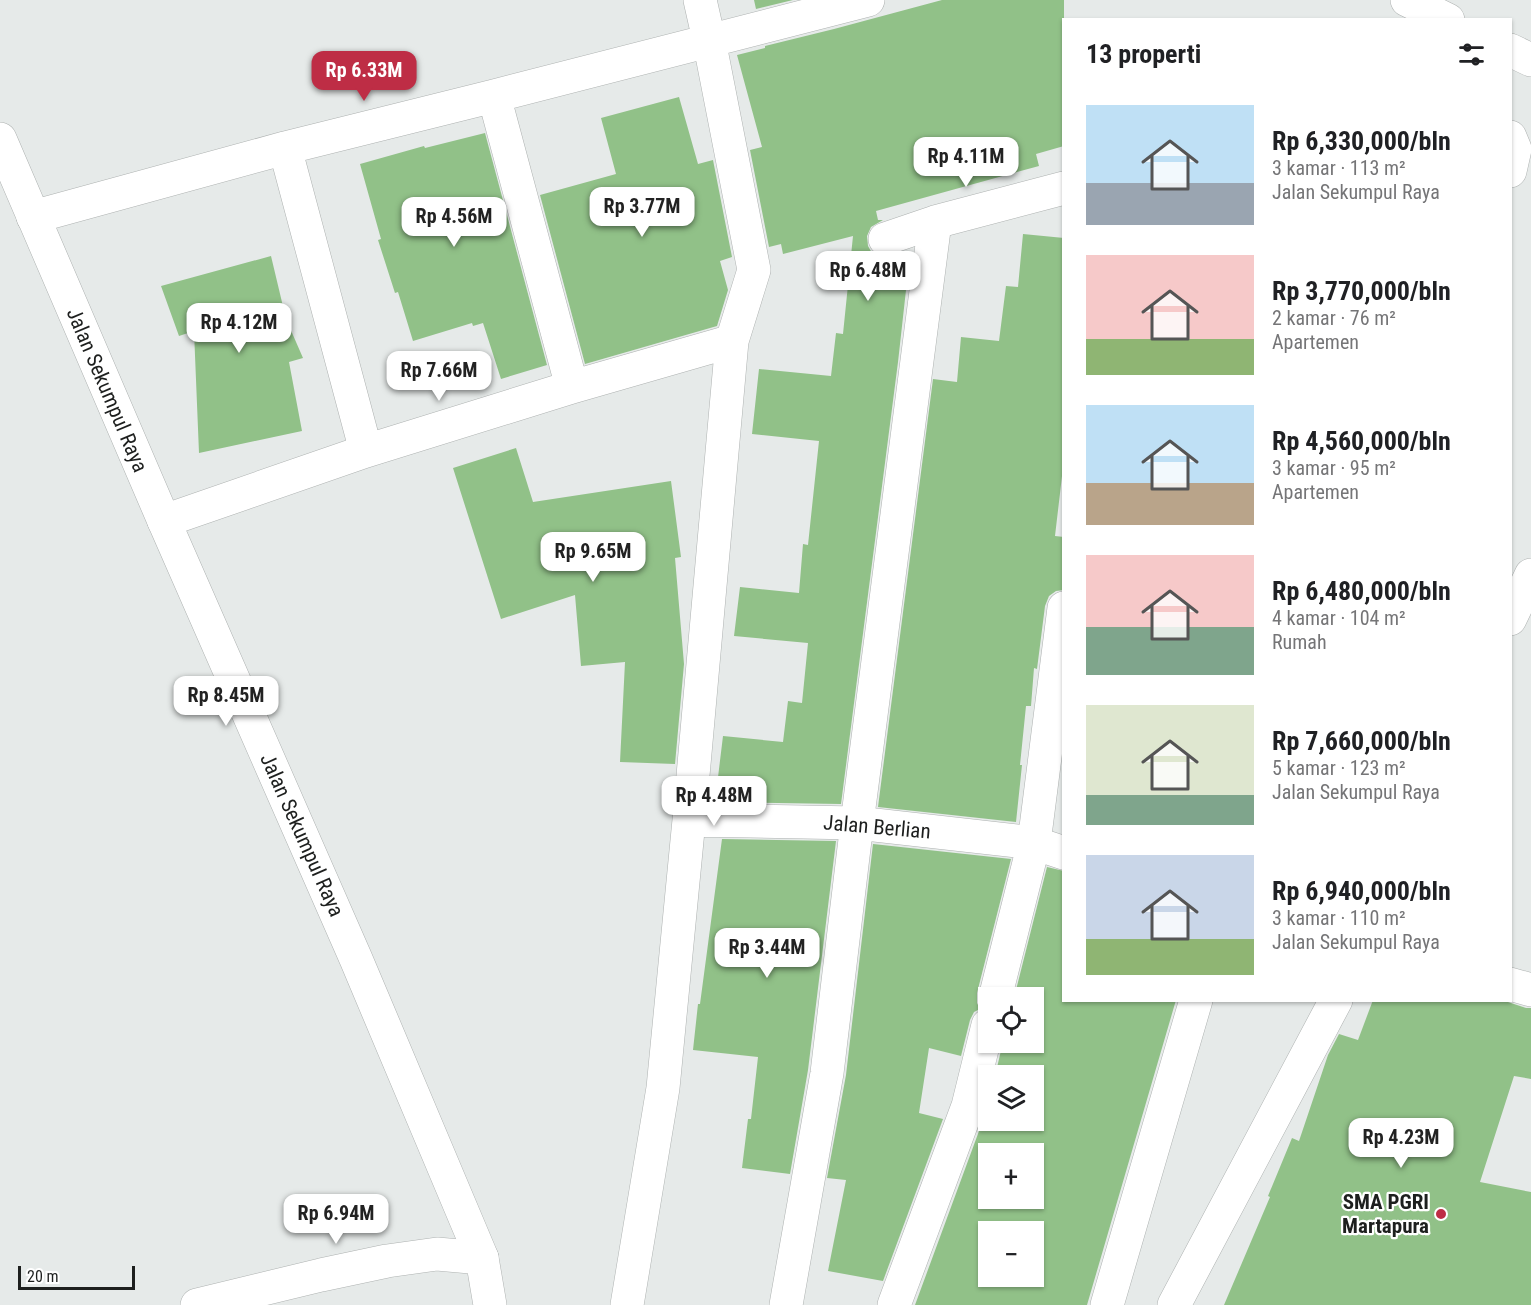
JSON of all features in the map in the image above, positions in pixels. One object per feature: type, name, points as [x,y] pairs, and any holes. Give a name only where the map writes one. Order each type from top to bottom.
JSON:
[{"type":"street","points":[[627,1305],[663,1088],[732,341],[753,270],[700,0]]},
{"type":"street","points":[[33,217],[285,148],[868,0]]},
{"type":"street","points":[[1387,0],[1398,18]]},
{"type":"street","points":[[1407,0],[1444,18]]},
{"type":"street","points":[[1512,51],[1531,60]]},
{"type":"street","points":[[494,96],[572,387]]},
{"type":"street","name":"Jalan Sekumpul Raya","points":[[0,139],[356,960],[482,1258],[490,1305]]},
{"type":"street","points":[[1512,142],[1515,149],[1512,162]]},
{"type":"street","points":[[285,148],[366,451]]},
{"type":"street","points":[[885,239],[935,222],[1062,189]]},
{"type":"street","points":[[786,1305],[827,1073],[935,222]]},
{"type":"street","points":[[164,520],[366,451],[572,387],[732,341]]},
{"type":"street","points":[[1512,615],[1531,575]]},
{"type":"street","points":[[999,987],[1049,848],[1062,640]]},
{"type":"street","name":"Jalan Berlian","points":[[689,820],[857,823],[1049,848]]},
{"type":"street","points":[[1512,985],[1531,990]]},
{"type":"street","points":[[1107,1305],[1195,1002]]},
{"type":"street","points":[[1174,1305],[1335,1002]]},
{"type":"street","points":[[894,1305],[968,1106],[981,1053]]},
{"type":"street","points":[[197,1305],[387,1261],[437,1254],[482,1258]]},
{"type":"building","points":[[754,0],[793,0],[756,9]]},
{"type":"building","points":[[942,0],[1064,0],[1062,147],[1036,154],[1039,166],[876,211],[878,220],[883,220],[871,227],[867,236],[868,246],[872,253],[881,257],[889,257],[890,261],[909,263],[841,804],[715,802],[723,736],[783,742],[788,701],[802,703],[808,643],[734,636],[740,587],[799,593],[803,544],[808,545],[819,441],[752,434],[759,369],[831,376],[836,333],[843,334],[853,236],[783,254],[781,244],[769,247],[750,150],[762,147],[737,55]]},
{"type":"building","points":[[679,97],[698,164],[713,160],[732,257],[720,261],[728,290],[717,326],[585,364],[540,195],[616,174],[601,118]]},
{"type":"building","points":[[485,133],[547,365],[501,379],[483,323],[473,326],[472,323],[413,341],[398,292],[395,293],[378,240],[381,239],[360,164],[424,146],[425,148]]},
{"type":"building","points":[[1023,234],[1062,238],[1062,476],[1055,536],[1062,537],[1062,590],[1049,596],[1045,606],[1037,669],[1034,668],[1031,706],[1026,706],[1016,822],[878,807],[933,379],[957,382],[961,337],[999,341],[1006,286],[1018,287]]},
{"type":"building","points":[[271,256],[286,319],[303,358],[289,362],[302,431],[199,453],[194,331],[179,336],[161,286]]},
{"type":"building","points":[[516,448],[533,502],[671,481],[681,557],[675,558],[684,664],[675,764],[620,762],[625,662],[581,666],[575,595],[501,619],[453,468]]},
{"type":"building","points":[[722,839],[836,841],[808,1070],[790,1174],[742,1168],[748,1119],[751,1119],[758,1057],[693,1050]]},
{"type":"building","points":[[873,844],[1011,859],[978,987],[978,1010],[974,1012],[970,1020],[961,1056],[929,1048],[919,1113],[943,1119],[883,1281],[828,1271],[846,1180],[827,1178],[846,1075]]},
{"type":"building","points":[[1047,867],[1062,871],[1062,1002],[1175,1002],[1087,1305],[915,1305],[979,1131],[1044,1131],[1044,1065],[998,1065],[1000,1053],[1044,1053],[1044,987],[1017,987]]},
{"type":"building","points":[[1372,1002],[1508,1002],[1531,1008],[1531,1079],[1514,1076],[1480,1182],[1531,1192],[1531,1305],[1224,1305],[1270,1197],[1268,1196],[1292,1138],[1299,1141],[1328,1055],[1339,1034],[1358,1040]]},
{"type":"place","name":"SMA PGRI Martapura","points":[[1441,1214]]}]
